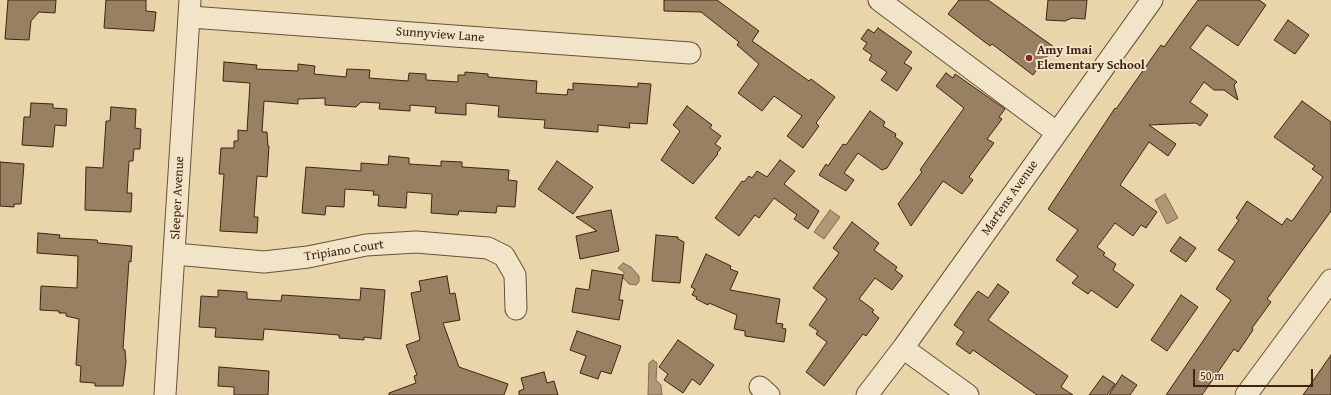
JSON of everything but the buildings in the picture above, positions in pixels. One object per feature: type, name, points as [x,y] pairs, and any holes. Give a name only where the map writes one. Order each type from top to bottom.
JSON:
[{"type":"street","points":[[879,0],[1056,132]]},
{"type":"street","name":"Martens Avenue","points":[[867,395],[1152,0]]},
{"type":"street","name":"Sunnyview Lane","points":[[190,9],[690,53]]},
{"type":"street","name":"Sleeper Avenue","points":[[165,395],[190,9]]},
{"type":"street","name":"Tripiano Court","points":[[175,254],[264,262],[308,257],[366,245],[416,242],[488,248],[504,256],[515,275],[516,309]]},
{"type":"street","points":[[1246,395],[1331,280]]},
{"type":"street","points":[[902,348],[968,395]]},
{"type":"shaded area","points":[[1165,194],[1178,218],[1167,224],[1155,200]]},
{"type":"shaded area","points":[[830,210],[840,217],[824,239],[814,232]]},
{"type":"shaded area","points":[[623,263],[631,267],[639,276],[639,282],[636,285],[629,284],[623,278],[624,272],[618,268]]},
{"type":"shaded area","points":[[653,360],[657,363],[656,380],[661,385],[662,395],[648,395],[649,363]]},
{"type":"place","name":"Amy Imai Elementary School","points":[[1029,58]]}]
